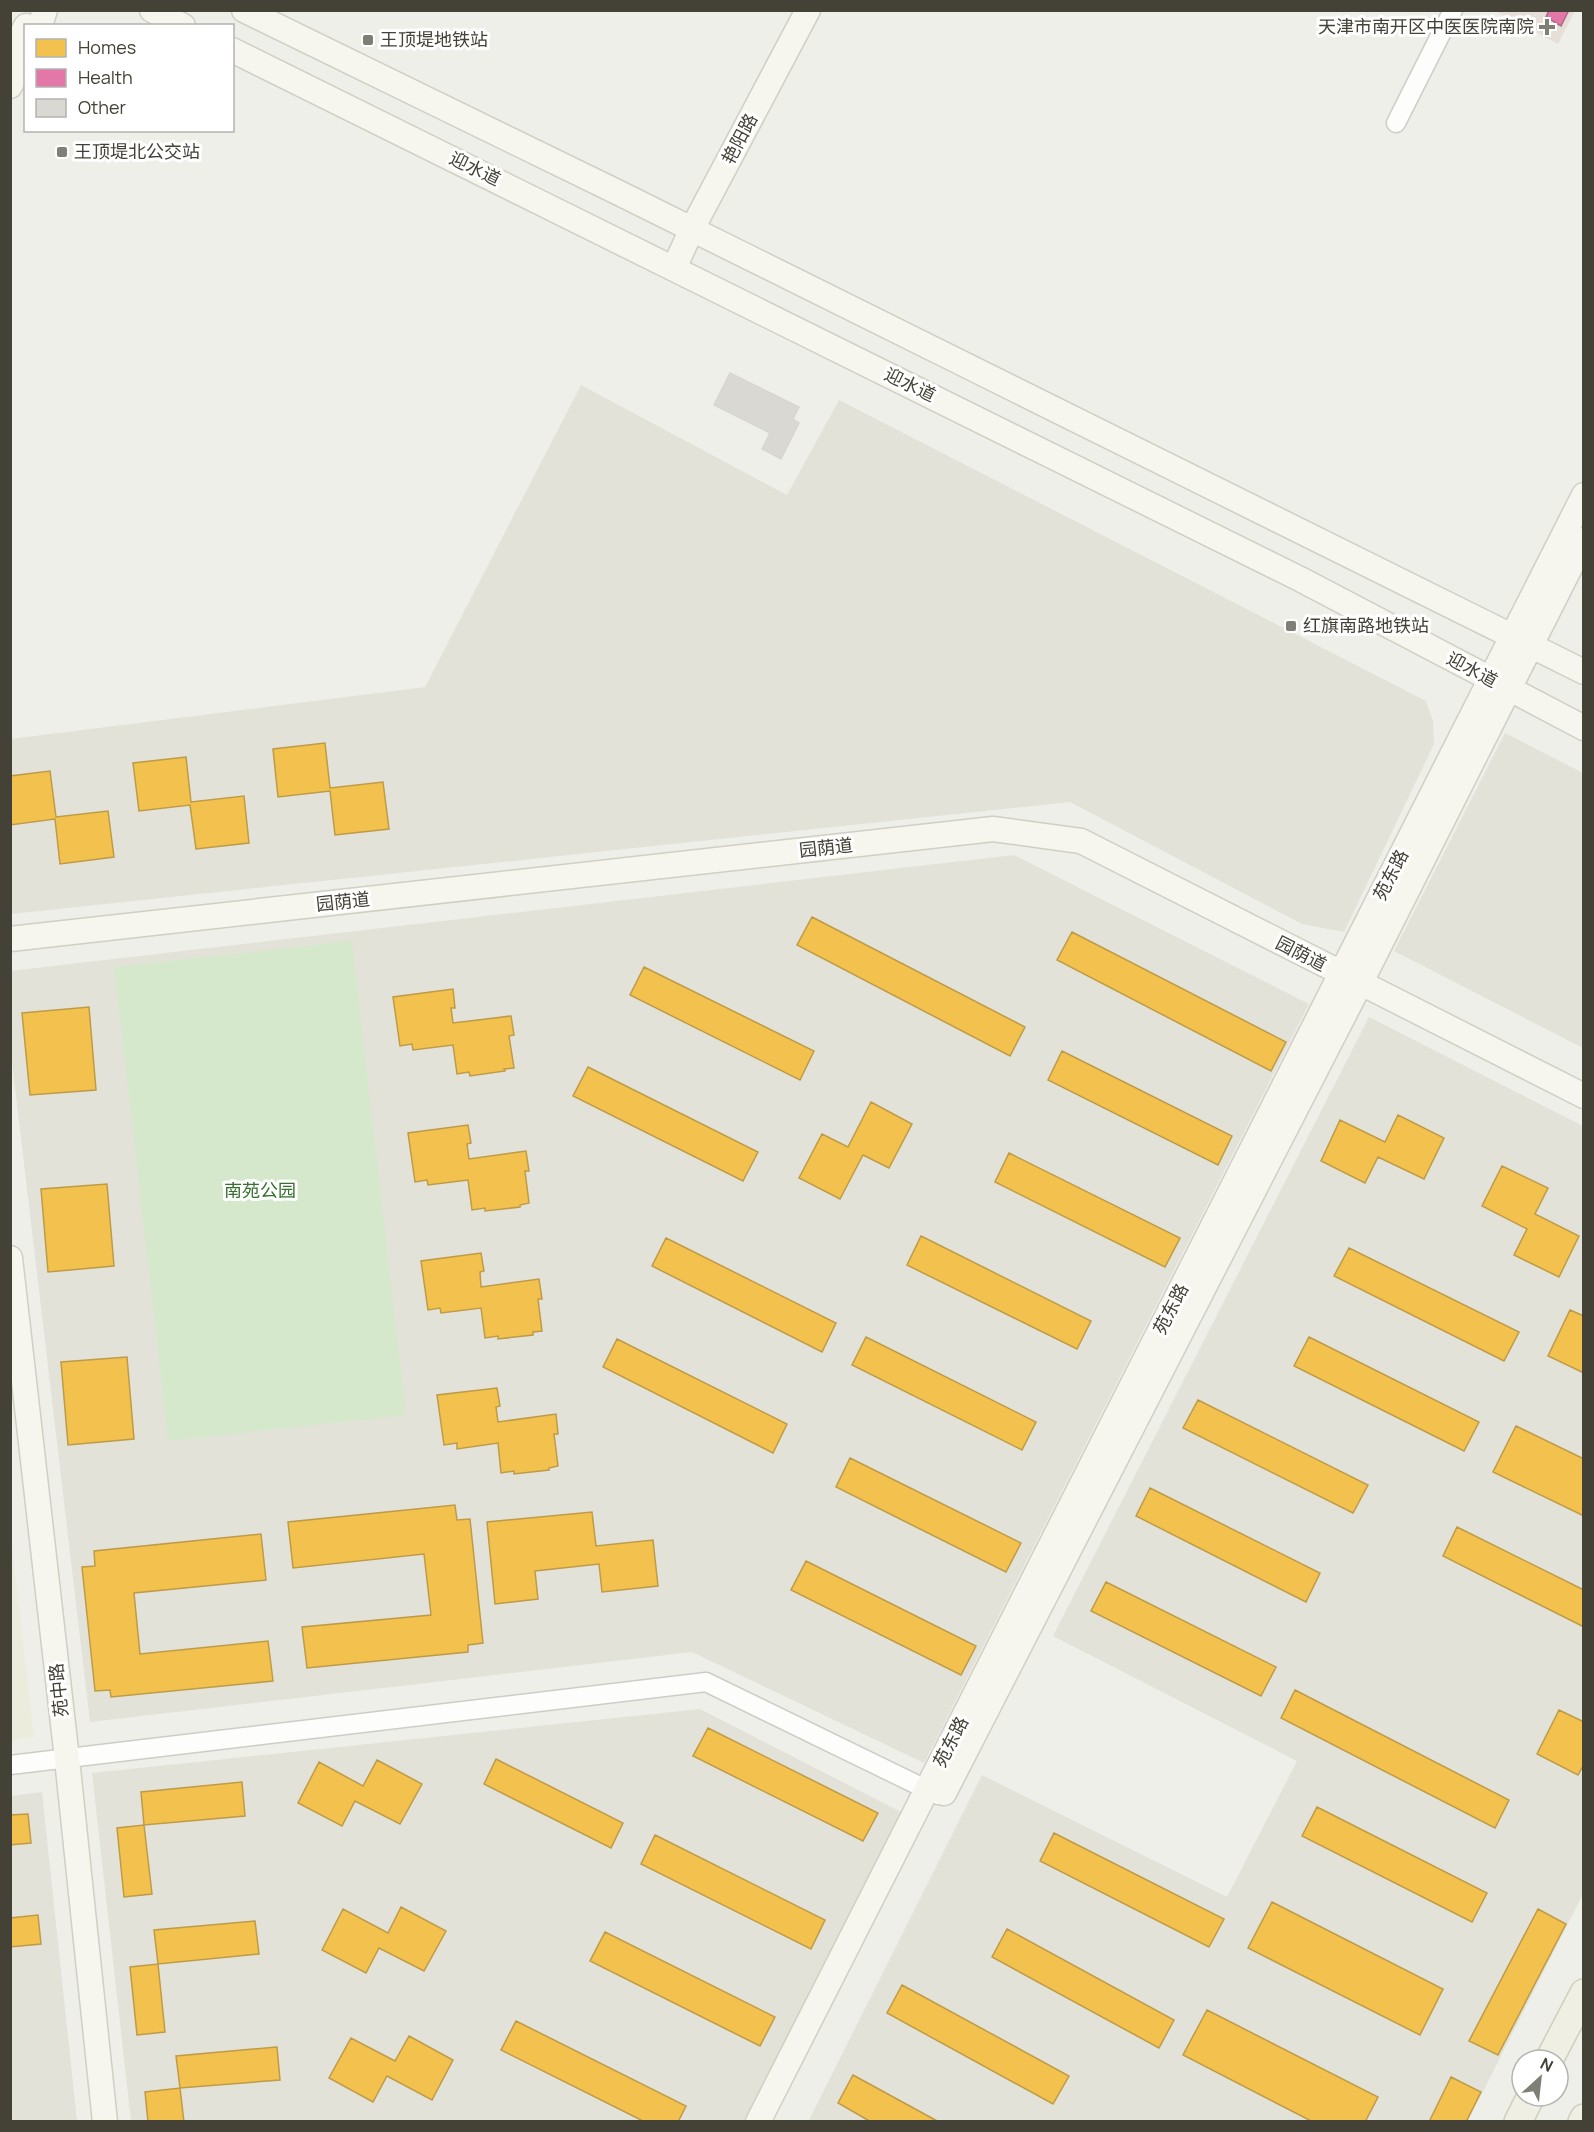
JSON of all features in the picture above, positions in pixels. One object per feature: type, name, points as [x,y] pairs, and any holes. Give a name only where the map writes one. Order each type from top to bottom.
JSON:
[{"type":"main road","points":[[1555,2048],[1584,1993]]},
{"type":"street","points":[[152,10],[179,24]]},
{"type":"street","points":[[244,10],[692,229],[1584,672]]},
{"type":"street","name":"艳阳路","points":[[674,268],[692,229],[808,10]]},
{"type":"street","points":[[1396,123],[1453,10]]},
{"type":"street","points":[[10,57],[24,33]]},
{"type":"street","name":"迎水道","points":[[234,51],[1300,579],[1584,728]]},
{"type":"street","points":[[10,86],[24,60]]},
{"type":"street","name":"苑东路","points":[[758,2121],[935,1793],[1351,979],[1521,641],[1584,495]]},
{"type":"street","name":"苑东路","points":[[1521,641],[1584,540]]},
{"type":"street","name":"园荫道","points":[[10,939],[993,829],[1081,841],[1583,1094]]},
{"type":"street","name":"苑中路","points":[[10,1258],[59,1760],[91,2121]]},
{"type":"street","name":"苑中路","points":[[10,1379],[105,2121]]},
{"type":"street","points":[[10,1765],[706,1682],[935,1793]]},
{"type":"street","name":"苑东路","points":[[777,2121],[935,1793]]},
{"type":"shaded area","name":"天津市南开区中医医院南院","points":[[1495,11],[1575,11],[1558,44]]},
{"type":"shaded area","points":[[581,385],[787,495],[839,400],[1426,701],[1433,721],[1434,744],[1344,932],[1302,924],[1070,802],[11,914],[10,739],[425,687]]},
{"type":"shaded area","points":[[1505,733],[1583,773],[1583,1048],[1394,951]]},
{"type":"shaded area","points":[[1014,855],[1309,1004],[924,1763],[692,1652],[90,1722],[11,1054],[10,971]]},
{"type":"shaded area","points":[[1369,1017],[1583,1126],[1583,1894],[1468,2121],[808,2122],[982,1775],[1227,1897],[1297,1761],[1053,1636]]},
{"type":"shaded area","points":[[11,1535],[34,1737],[10,1740]]},
{"type":"shaded area","points":[[700,1709],[903,1813],[745,2121],[131,2121],[92,1773]]},
{"type":"shaded area","points":[[42,1792],[77,2121],[11,2122],[11,1796]]},
{"type":"green space","name":"南苑公园","points":[[352,941],[406,1415],[168,1441],[114,967]]},
{"type":"building: Homes","points":[[325,743],[330,788],[383,782],[389,829],[335,835],[330,791],[278,797],[273,749]]},
{"type":"building: Homes","points":[[186,757],[191,802],[244,796],[249,843],[196,849],[190,805],[139,811],[133,763]]},
{"type":"building: Homes","points":[[50,771],[56,817],[108,811],[114,857],[60,864],[55,819],[10,825],[10,776]]},
{"type":"building: Homes","points":[[812,917],[1025,1027],[1010,1056],[797,945]]},
{"type":"building: Homes","points":[[1072,932],[1286,1042],[1271,1071],[1057,960]]},
{"type":"building: Homes","points":[[644,967],[814,1051],[800,1080],[630,995]]},
{"type":"building: Homes","points":[[453,989],[455,1008],[451,1008],[453,1023],[511,1016],[514,1035],[509,1036],[514,1068],[470,1076],[469,1072],[457,1074],[453,1045],[413,1050],[412,1044],[400,1046],[393,997]]},
{"type":"building: Homes","points":[[89,1007],[96,1090],[30,1095],[22,1013]]},
{"type":"building: Homes","points":[[1062,1051],[1232,1136],[1218,1165],[1048,1080]]},
{"type":"building: Homes","points":[[588,1067],[758,1152],[743,1181],[573,1096]]},
{"type":"building: Homes","points":[[871,1102],[912,1124],[889,1168],[863,1155],[840,1199],[799,1178],[822,1134],[848,1147]]},
{"type":"building: Homes","points":[[1398,1115],[1444,1138],[1424,1179],[1378,1157],[1365,1183],[1321,1161],[1340,1120],[1385,1142]]},
{"type":"building: Homes","points":[[468,1125],[471,1143],[467,1144],[469,1159],[526,1151],[529,1171],[525,1171],[529,1203],[520,1205],[520,1207],[485,1211],[485,1208],[472,1210],[468,1180],[428,1185],[427,1180],[415,1182],[408,1133]]},
{"type":"building: Homes","points":[[1009,1153],[1180,1238],[1165,1267],[995,1182]]},
{"type":"building: Homes","points":[[1502,1166],[1548,1188],[1535,1214],[1579,1236],[1559,1277],[1514,1255],[1527,1229],[1482,1206]]},
{"type":"building: Homes","points":[[107,1184],[114,1266],[48,1272],[41,1189]]},
{"type":"building: Homes","points":[[921,1236],[1091,1321],[1077,1349],[907,1265]]},
{"type":"building: Homes","points":[[666,1238],[836,1323],[822,1352],[652,1266]]},
{"type":"building: Homes","points":[[1349,1248],[1519,1332],[1504,1361],[1334,1276]]},
{"type":"building: Homes","points":[[481,1253],[484,1271],[480,1272],[481,1287],[539,1279],[542,1299],[538,1299],[542,1331],[533,1332],[533,1335],[498,1339],[498,1336],[485,1338],[481,1308],[441,1313],[440,1308],[428,1310],[421,1261]]},
{"type":"building: Homes","points":[[1570,1310],[1584,1316],[1584,1373],[1548,1356]]},
{"type":"building: Homes","points":[[866,1337],[1036,1422],[1022,1450],[852,1365]]},
{"type":"building: Homes","points":[[1309,1337],[1479,1422],[1464,1451],[1294,1366]]},
{"type":"building: Homes","points":[[617,1339],[787,1424],[773,1453],[603,1367]]},
{"type":"building: Homes","points":[[127,1357],[134,1439],[68,1445],[61,1362]]},
{"type":"building: Homes","points":[[497,1388],[500,1406],[496,1407],[498,1422],[556,1414],[558,1434],[554,1434],[558,1466],[549,1468],[549,1470],[514,1474],[514,1471],[501,1473],[498,1443],[457,1449],[457,1443],[444,1445],[437,1395]]},
{"type":"building: Homes","points":[[1198,1400],[1368,1485],[1353,1513],[1183,1428]]},
{"type":"building: Homes","points":[[1516,1426],[1584,1459],[1584,1516],[1493,1472]]},
{"type":"building: Homes","points":[[850,1458],[1021,1543],[1006,1572],[836,1487]]},
{"type":"building: Homes","points":[[1150,1488],[1320,1573],[1306,1602],[1136,1516]]},
{"type":"building: Homes","points":[[455,1505],[457,1520],[470,1519],[483,1643],[468,1645],[468,1652],[307,1668],[302,1627],[431,1615],[424,1554],[293,1568],[288,1522]]},
{"type":"building: Homes","points":[[592,1512],[596,1546],[653,1540],[658,1586],[602,1592],[599,1564],[535,1571],[538,1599],[495,1604],[487,1522]]},
{"type":"building: Homes","points":[[1457,1527],[1584,1590],[1584,1627],[1443,1556]]},
{"type":"building: Homes","points":[[261,1534],[266,1580],[134,1593],[140,1654],[268,1641],[273,1681],[111,1697],[110,1690],[95,1691],[82,1567],[95,1566],[94,1551]]},
{"type":"building: Homes","points":[[806,1561],[976,1646],[961,1675],[791,1590]]},
{"type":"building: Homes","points":[[1106,1582],[1276,1667],[1261,1696],[1091,1611]]},
{"type":"building: Homes","points":[[1295,1690],[1509,1800],[1495,1828],[1281,1718]]},
{"type":"building: Homes","points":[[1559,1710],[1584,1722],[1584,1764],[1578,1775],[1537,1754]]},
{"type":"building: Homes","points":[[708,1728],[878,1813],[863,1841],[693,1756]]},
{"type":"building: Homes","points":[[496,1759],[623,1823],[611,1848],[484,1784]]},
{"type":"building: Homes","points":[[377,1760],[422,1784],[400,1824],[355,1801],[342,1826],[298,1803],[319,1762],[363,1786]]},
{"type":"building: Homes","points":[[242,1782],[245,1816],[144,1825],[141,1792]]},
{"type":"building: Homes","points":[[1317,1807],[1487,1893],[1472,1922],[1302,1836]]},
{"type":"building: Homes","points":[[28,1814],[31,1843],[10,1845],[10,1815]]},
{"type":"building: Homes","points":[[144,1825],[152,1894],[124,1897],[117,1828]]},
{"type":"building: Homes","points":[[1054,1833],[1224,1919],[1209,1947],[1040,1861]]},
{"type":"building: Homes","points":[[655,1835],[825,1920],[811,1949],[641,1864]]},
{"type":"building: Homes","points":[[1272,1902],[1443,1989],[1420,2035],[1248,1948]]},
{"type":"building: Homes","points":[[401,1907],[446,1931],[424,1971],[379,1948],[366,1973],[322,1950],[343,1909],[388,1933]]},
{"type":"building: Homes","points":[[1538,1909],[1566,1924],[1498,2055],[1469,2041]]},
{"type":"building: Homes","points":[[38,1915],[41,1944],[10,1947],[10,1918]]},
{"type":"building: Homes","points":[[255,1921],[259,1954],[158,1964],[154,1930]]},
{"type":"building: Homes","points":[[1007,1929],[1174,2020],[1159,2048],[992,1957]]},
{"type":"building: Homes","points":[[605,1932],[775,2017],[760,2046],[590,1961]]},
{"type":"building: Homes","points":[[158,1964],[165,2032],[137,2035],[130,1967]]},
{"type":"building: Homes","points":[[902,1985],[1069,2076],[1053,2104],[887,2013]]},
{"type":"building: Homes","points":[[1207,2010],[1378,2097],[1365,2122],[1313,2122],[1183,2055]]},
{"type":"building: Homes","points":[[516,2021],[686,2106],[678,2122],[645,2122],[501,2050]]},
{"type":"building: Homes","points":[[409,2036],[453,2060],[432,2100],[387,2076],[373,2102],[329,2078],[351,2038],[395,2061]]},
{"type":"building: Homes","points":[[277,2047],[280,2080],[180,2088],[176,2056]]},
{"type":"building: Homes","points":[[853,2075],[939,2122],[871,2122],[838,2103]]},
{"type":"building: Homes","points":[[1451,2077],[1481,2092],[1466,2122],[1429,2122]]},
{"type":"building: Homes","points":[[180,2088],[184,2122],[148,2122],[145,2092]]},
{"type":"building: Health","points":[[1549,10],[1569,10],[1561,26],[1546,17]]},
{"type":"building: Other","points":[[730,373],[799,407],[793,419],[799,423],[781,459],[762,449],[770,433],[714,405]]},
{"type":"place","name":"天津市南开区中医医院南院","points":[[1547,27]]},
{"type":"place","name":"王顶堤地铁站","points":[[368,40]]},
{"type":"place","name":"王顶堤北公交站","points":[[62,152]]},
{"type":"place","name":"红旗南路地铁站","points":[[1291,626]]}]
